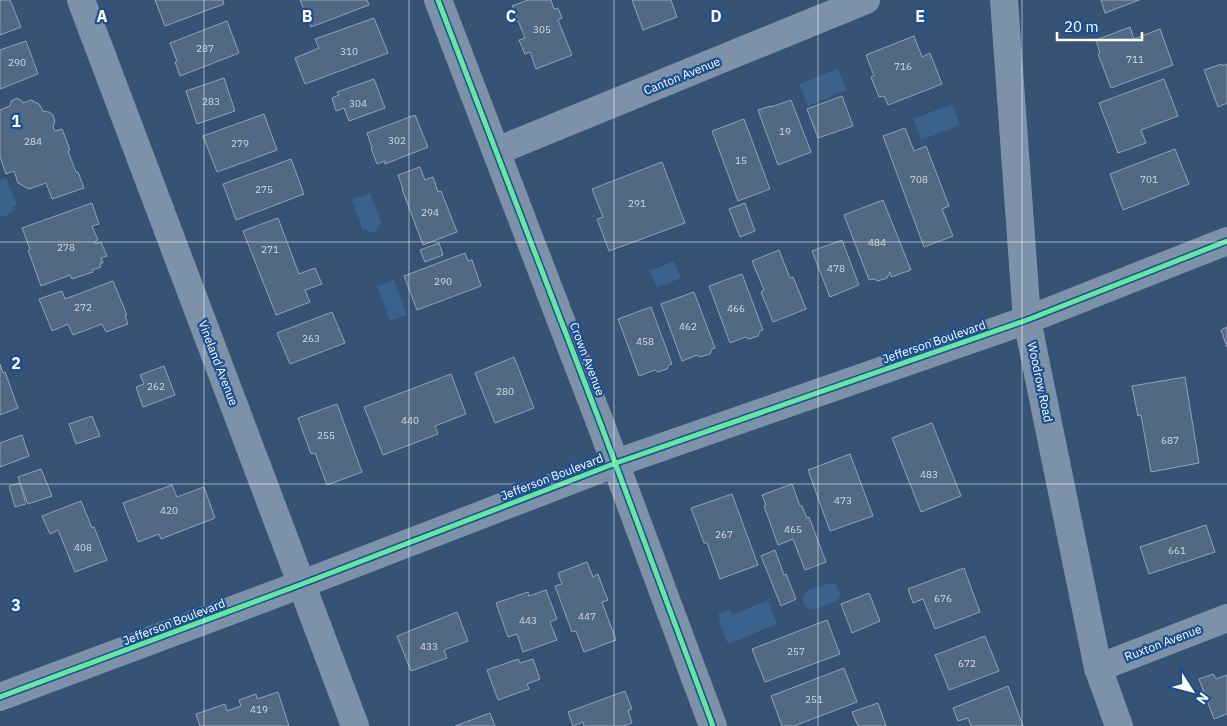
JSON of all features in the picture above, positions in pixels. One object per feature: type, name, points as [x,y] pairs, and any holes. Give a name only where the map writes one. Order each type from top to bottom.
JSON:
[{"type":"street","name":"Vineland Avenue","points":[[81,0],[355,726]]},
{"type":"street","name":"Crown Avenue","points":[[438,0],[616,463],[713,726]]},
{"type":"street","name":"Canton Avenue","points":[[497,151],[866,0]]},
{"type":"street","name":"Woodrow Road","points":[[1004,0],[1027,320],[1098,668],[1119,726]]},
{"type":"street","name":"Jefferson Boulevard","points":[[0,697],[302,584],[616,463],[1027,320],[1227,241]]},
{"type":"street","name":"Ruxton Avenue","points":[[1098,668],[1227,618]]},
{"type":"water","points":[[838,69],[847,90],[808,106],[799,84]]},
{"type":"water","points":[[952,104],[960,125],[921,140],[913,119]]},
{"type":"water","points":[[6,178],[17,205],[14,206],[9,214],[0,216],[0,180]]},
{"type":"water","points":[[370,193],[382,224],[373,233],[363,231],[352,200]]},
{"type":"water","points":[[674,261],[681,278],[657,288],[650,271]]},
{"type":"water","points":[[394,280],[407,315],[390,321],[377,286]]},
{"type":"water","points":[[830,583],[835,584],[840,592],[839,598],[835,602],[815,609],[809,609],[804,605],[804,594],[809,590]]},
{"type":"water","points":[[768,600],[777,624],[728,644],[718,620],[720,619],[718,614],[729,609],[732,615]]},
{"type":"building","points":[[0,0],[10,0],[21,27],[0,35]]},
{"type":"building","points":[[155,0],[223,0],[224,4],[165,26]]},
{"type":"building","points":[[300,0],[367,0],[369,5],[311,27]]},
{"type":"building","points":[[528,0],[551,0],[554,9],[558,8],[562,18],[558,20],[572,55],[536,69],[530,52],[525,54],[519,40],[525,38],[512,6]]},
{"type":"building","points":[[632,0],[671,0],[677,17],[643,30]]},
{"type":"building","points":[[1101,0],[1139,0],[1105,13]]},
{"type":"building","points":[[374,18],[388,53],[305,84],[295,58],[319,48],[315,39]]},
{"type":"building","points":[[227,21],[239,53],[180,76],[170,43]]},
{"type":"building","points":[[1130,27],[1134,39],[1160,29],[1173,65],[1111,88],[1098,54],[1100,53],[1096,40]]},
{"type":"building","points":[[914,36],[922,57],[930,53],[942,84],[888,105],[884,96],[879,97],[871,77],[874,76],[866,55]]},
{"type":"building","points":[[26,41],[38,74],[0,89],[0,50]]},
{"type":"building","points":[[1222,64],[1223,66],[1227,64],[1227,103],[1218,107],[1204,70]]},
{"type":"building","points":[[224,78],[235,111],[197,124],[186,91]]},
{"type":"building","points":[[374,79],[385,108],[349,121],[344,108],[336,111],[332,98],[339,95],[337,92]]},
{"type":"building","points":[[1164,79],[1178,116],[1141,130],[1146,143],[1118,153],[1099,103]]},
{"type":"building","points":[[842,96],[853,126],[818,138],[807,109]]},
{"type":"building","points":[[17,98],[23,103],[31,100],[39,104],[43,111],[53,115],[55,121],[53,127],[55,131],[62,129],[70,150],[68,151],[84,188],[52,199],[46,183],[29,189],[18,183],[14,171],[6,174],[0,157],[0,110],[10,106],[11,101]]},
{"type":"building","points":[[791,100],[811,152],[778,165],[758,110]]},
{"type":"building","points":[[264,114],[277,150],[217,172],[203,136]]},
{"type":"building","points":[[415,115],[428,147],[385,164],[385,161],[377,164],[367,133]]},
{"type":"building","points":[[744,119],[770,189],[738,201],[712,131]]},
{"type":"building","points":[[905,128],[914,151],[926,146],[949,206],[942,209],[953,236],[924,247],[883,136]]},
{"type":"building","points":[[1175,149],[1189,184],[1123,210],[1110,174]]},
{"type":"building","points":[[291,159],[304,194],[236,220],[223,184]]},
{"type":"building","points":[[662,162],[685,223],[609,251],[597,219],[603,217],[592,189]]},
{"type":"building","points":[[420,167],[425,180],[433,177],[438,192],[441,191],[457,232],[423,245],[398,175]]},
{"type":"building","points":[[883,200],[911,270],[891,277],[890,272],[887,278],[878,281],[874,279],[869,280],[844,215]]},
{"type":"building","points":[[92,203],[99,224],[92,226],[98,240],[94,242],[95,244],[101,242],[107,256],[101,258],[103,263],[100,263],[101,267],[92,270],[93,272],[72,279],[70,275],[41,286],[22,228]]},
{"type":"building","points":[[745,203],[755,231],[740,237],[729,209]]},
{"type":"building","points":[[278,218],[299,274],[315,268],[322,284],[305,290],[310,302],[276,315],[243,231]]},
{"type":"building","points":[[842,240],[859,285],[830,297],[812,251]]},
{"type":"building","points":[[439,243],[443,255],[425,262],[420,250]]},
{"type":"building","points":[[779,250],[790,278],[793,277],[806,309],[773,322],[761,292],[764,290],[752,261]]},
{"type":"building","points":[[465,253],[468,261],[472,260],[481,286],[417,310],[404,276]]},
{"type":"building","points":[[742,274],[763,330],[760,331],[758,336],[749,339],[745,337],[730,343],[709,286]]},
{"type":"building","points":[[113,281],[127,315],[125,315],[128,324],[106,332],[102,324],[73,335],[68,324],[52,331],[39,299],[62,291],[65,299]]},
{"type":"building","points":[[694,292],[715,348],[712,349],[710,354],[700,357],[697,355],[682,361],[661,304]]},
{"type":"building","points":[[651,307],[672,364],[667,369],[658,372],[655,370],[639,376],[618,319]]},
{"type":"building","points":[[332,312],[345,343],[290,364],[277,333]]},
{"type":"building","points":[[1227,327],[1227,347],[1221,330]]},
{"type":"building","points":[[514,357],[534,408],[495,423],[475,373]]},
{"type":"building","points":[[0,364],[3,373],[5,372],[18,408],[0,415]]},
{"type":"building","points":[[164,366],[175,395],[143,407],[136,387],[144,384],[140,375]]},
{"type":"building","points":[[451,374],[466,414],[435,426],[438,434],[383,455],[364,407]]},
{"type":"building","points":[[1185,377],[1199,463],[1151,472],[1141,415],[1138,416],[1132,386]]},
{"type":"building","points":[[337,404],[362,472],[327,485],[315,453],[311,454],[298,418]]},
{"type":"building","points":[[92,416],[100,436],[76,444],[69,424]]},
{"type":"building","points":[[932,423],[961,496],[921,512],[892,438]]},
{"type":"building","points":[[22,435],[29,456],[0,467],[0,443]]},
{"type":"building","points":[[850,454],[873,516],[830,531],[808,470]]},
{"type":"building","points":[[41,469],[52,496],[28,504],[18,477]]},
{"type":"building","points":[[20,483],[26,504],[15,507],[9,486]]},
{"type":"building","points":[[792,484],[800,506],[802,506],[807,518],[809,517],[826,562],[805,570],[793,539],[778,545],[762,495]]},
{"type":"building","points":[[172,485],[177,497],[204,487],[215,518],[161,539],[159,534],[138,542],[123,503]]},
{"type":"building","points":[[732,494],[758,565],[720,579],[707,543],[704,543],[691,508]]},
{"type":"building","points":[[81,501],[107,560],[75,572],[58,530],[50,534],[42,516]]},
{"type":"building","points":[[1206,525],[1215,552],[1149,574],[1140,547]]},
{"type":"building","points":[[775,550],[784,575],[786,574],[796,599],[781,606],[761,556]]},
{"type":"building","points":[[587,562],[593,577],[598,574],[608,600],[602,602],[616,640],[584,652],[576,631],[572,632],[555,586],[562,584],[558,573]]},
{"type":"building","points":[[964,568],[980,612],[935,629],[923,599],[913,603],[908,589]]},
{"type":"building","points":[[546,590],[557,619],[550,622],[557,640],[523,652],[517,634],[508,637],[496,603],[528,592],[529,596]]},
{"type":"building","points":[[869,593],[880,621],[852,633],[841,604]]},
{"type":"building","points":[[457,612],[468,641],[444,650],[447,658],[411,671],[397,636]]},
{"type":"building","points":[[827,620],[840,654],[765,682],[752,649]]},
{"type":"building","points":[[985,636],[999,671],[949,690],[935,655]]},
{"type":"building","points":[[518,659],[520,663],[533,659],[540,679],[527,684],[529,689],[498,700],[487,670]]},
{"type":"building","points":[[844,668],[857,702],[794,726],[782,726],[771,696]]},
{"type":"building","points":[[1213,674],[1216,679],[1227,675],[1227,714],[1214,719],[1199,679]]},
{"type":"building","points":[[1008,686],[1023,726],[971,726],[968,718],[958,721],[953,708]]},
{"type":"building","points":[[625,691],[632,709],[628,710],[632,723],[623,726],[584,726],[583,722],[573,726],[568,712]]},
{"type":"building","points":[[278,692],[289,726],[200,726],[196,714],[225,704],[227,711],[241,706],[239,700],[256,694],[257,699]]},
{"type":"building","points":[[878,703],[886,726],[858,726],[852,712]]},
{"type":"building","points":[[490,713],[495,726],[455,726]]},
{"type":"cycle path","points":[[438,0],[601,425],[713,726]]},
{"type":"cycle path","points":[[0,697],[302,584],[616,463],[1027,320],[1227,241]]}]
